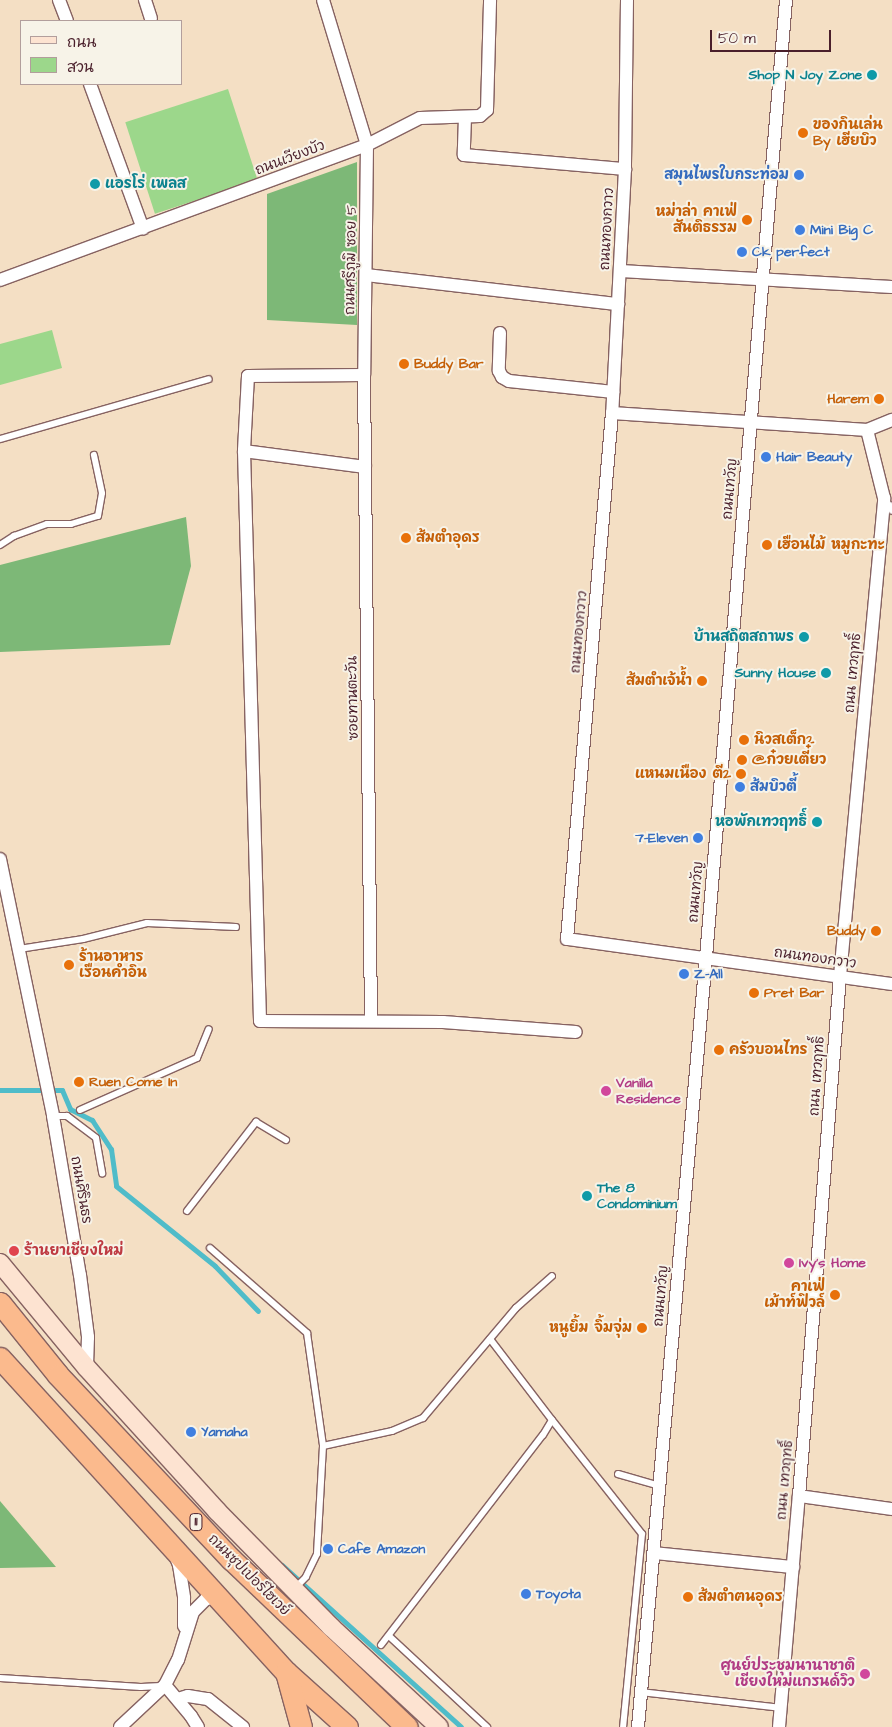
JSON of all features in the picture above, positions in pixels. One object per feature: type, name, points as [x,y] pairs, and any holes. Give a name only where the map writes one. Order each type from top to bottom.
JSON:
[{"type":"highway","name":"ถนนซุปเปอร์ไฮเวย์","points":[[0,1303],[58,1375],[231,1559],[407,1727]]},
{"type":"highway","points":[[0,1358],[286,1672],[348,1727]]},
{"type":"highway","points":[[286,1672],[301,1727]]},
{"type":"main road","points":[[0,1263],[87,1368],[217,1511],[439,1727]]},
{"type":"street","points":[[59,0],[67,20]]},
{"type":"street","points":[[145,0],[151,18]]},
{"type":"street","name":"ถนนศรีภูมิ ซอย 5","points":[[323,0],[367,145],[364,375]]},
{"type":"street","name":"ถนนเวียงบัว","points":[[0,280],[367,145],[420,118],[480,116],[487,110],[490,0]]},
{"type":"street","name":"ถนนทองกวาว","points":[[627,0],[625,169],[621,271],[612,413],[568,939],[892,984]]},
{"type":"street","name":"ถนนเทวัญ","points":[[638,1727],[706,957],[786,0]]},
{"type":"street","points":[[90,85],[142,229]]},
{"type":"street","points":[[465,117],[464,155],[625,169]]},
{"type":"street","points":[[621,271],[892,286]]},
{"type":"street","points":[[366,275],[618,304]]},
{"type":"street","points":[[500,333],[499,371],[502,377],[509,380],[613,392]]},
{"type":"street","points":[[364,375],[248,376],[244,451],[260,1021],[371,1020],[443,1022],[576,1032]]},
{"type":"street","name":"ซอยทานตะวัน","points":[[364,375],[371,1020]]},
{"type":"street","points":[[612,413],[867,430],[892,420]]},
{"type":"street","name":"ถนน เทวฤทธิ์","points":[[779,1727],[840,976],[884,498],[867,430]]},
{"type":"street","points":[[244,451],[365,467]]},
{"type":"street","points":[[0,859],[19,949]]},
{"type":"street","name":"ถนนศิรินธร","points":[[19,949],[52,1111],[83,1293],[88,1337],[87,1368]]},
{"type":"street","points":[[799,1496],[892,1509]]},
{"type":"street","points":[[169,1542],[179,1565],[184,1598],[184,1634]]},
{"type":"street","points":[[654,1553],[793,1567]]},
{"type":"street","points":[[120,1727],[165,1685],[178,1660],[184,1634],[193,1612],[199,1604],[206,1598],[218,1597]]},
{"type":"street","points":[[165,1685],[178,1699],[198,1727]]},
{"type":"street","points":[[178,1699],[188,1696],[208,1700],[243,1727]]},
{"type":"lane","points":[[0,439],[209,379]]},
{"type":"lane","points":[[0,545],[14,536],[47,524],[71,524],[98,516],[102,493],[94,455]]},
{"type":"lane","points":[[19,949],[83,939],[147,923],[236,927]]},
{"type":"lane","points":[[80,1110],[197,1058],[209,1029]]},
{"type":"lane","points":[[52,1111],[67,1116],[96,1138],[102,1174]]},
{"type":"lane","points":[[187,1211],[256,1122],[286,1140]]},
{"type":"lane","points":[[210,1248],[307,1333],[323,1446],[317,1554],[306,1578],[296,1588]]},
{"type":"lane","points":[[323,1446],[392,1431],[423,1418],[516,1308],[552,1276]]},
{"type":"lane","points":[[490,1339],[642,1534],[622,1727]]},
{"type":"lane","points":[[382,1646],[543,1435],[552,1420]]},
{"type":"lane","points":[[618,1474],[660,1486]]},
{"type":"lane","points":[[389,1636],[487,1727]]},
{"type":"lane","points":[[0,1678],[141,1687],[165,1685]]},
{"type":"lane","points":[[641,1692],[781,1708]]},
{"type":"green space","points":[[228,89],[258,180],[155,214],[125,122]]},
{"type":"green space","points":[[357,162],[357,325],[267,320],[267,194]]},
{"type":"green space","points":[[52,330],[62,368],[0,385],[0,344]]},
{"type":"green space","points":[[186,517],[191,566],[170,645],[0,652],[0,565]]},
{"type":"green space","points":[[0,1501],[56,1567],[0,1568]]},
{"type":"waterway","points":[[0,1090],[62,1090],[70,1109],[92,1120],[111,1149],[116,1186],[215,1266],[258,1311]]},
{"type":"waterway","points":[[282,1565],[461,1727]]},
{"type":"place","name":"Shop N Joy Zone","points":[[872,75]]},
{"type":"place","name":"ของกินเล่น By เฮียบิว","points":[[803,133]]},
{"type":"place","name":"สมุนไพรใบกระท่อม","points":[[799,175]]},
{"type":"place","name":"แอรโร่ เพลส","points":[[95,184]]},
{"type":"place","name":"หม่าล่า คาเฟ่ สันติธรรม","points":[[747,220]]},
{"type":"place","name":"Mini Big C","points":[[800,230]]},
{"type":"place","name":"Ck perfect","points":[[742,252]]},
{"type":"place","name":"Buddy Bar","points":[[404,364]]},
{"type":"place","name":"Harem","points":[[879,399]]},
{"type":"place","name":"Hair Beauty","points":[[766,457]]},
{"type":"place","name":"ส้มตำอุดร","points":[[406,538]]},
{"type":"place","name":"เฮือนไม้ หมูกะทะ","points":[[767,545]]},
{"type":"place","name":"บ้านสถิตสถาพร","points":[[804,637]]},
{"type":"place","name":"Sunny House","points":[[826,673]]},
{"type":"place","name":"ส้มตำเจ้น้ำ","points":[[702,681]]},
{"type":"place","name":"นิวสเต็ก2","points":[[744,740]]},
{"type":"place","name":"@ก๋วยเตี๋ยว","points":[[742,760]]},
{"type":"place","name":"แหนมเนือง ตี2","points":[[741,774]]},
{"type":"place","name":"ส้มบิวตี้","points":[[740,787]]},
{"type":"place","name":"หอพักเทวฤทธิ์","points":[[817,822]]},
{"type":"place","name":"7-Eleven","points":[[698,838]]},
{"type":"place","name":"Buddy","points":[[876,931]]},
{"type":"place","name":"ร้านอาหาร เรือนคำอิน","points":[[69,965]]},
{"type":"place","name":"Z-All","points":[[684,974]]},
{"type":"place","name":"Pret Bar","points":[[754,993]]},
{"type":"place","name":"ครัวบอนไทร","points":[[719,1050]]},
{"type":"place","name":"Ruen Come In","points":[[79,1082]]},
{"type":"place","name":"Vanilla Residence","points":[[606,1091]]},
{"type":"place","name":"The 8 Condominium","points":[[587,1196]]},
{"type":"place","name":"ร้านยาเชียงใหม่","points":[[14,1251]]},
{"type":"place","name":"Ivy's Home","points":[[789,1263]]},
{"type":"place","name":"คาเฟ่ เม้าท์ฟิวล์","points":[[835,1295]]},
{"type":"place","name":"หนูยิ้ม จิ้มจุ่ม","points":[[642,1328]]},
{"type":"place","name":"Yamaha","points":[[191,1432]]},
{"type":"place","name":"Cafe Amazon","points":[[328,1549]]},
{"type":"place","name":"Toyota","points":[[526,1594]]},
{"type":"place","name":"ส้มตำฅนอุดร","points":[[688,1597]]},
{"type":"place","name":"ศูนย์ประชุมนานาชาติ เชียงใหม่แกรนด์วิว","points":[[865,1674]]}]
